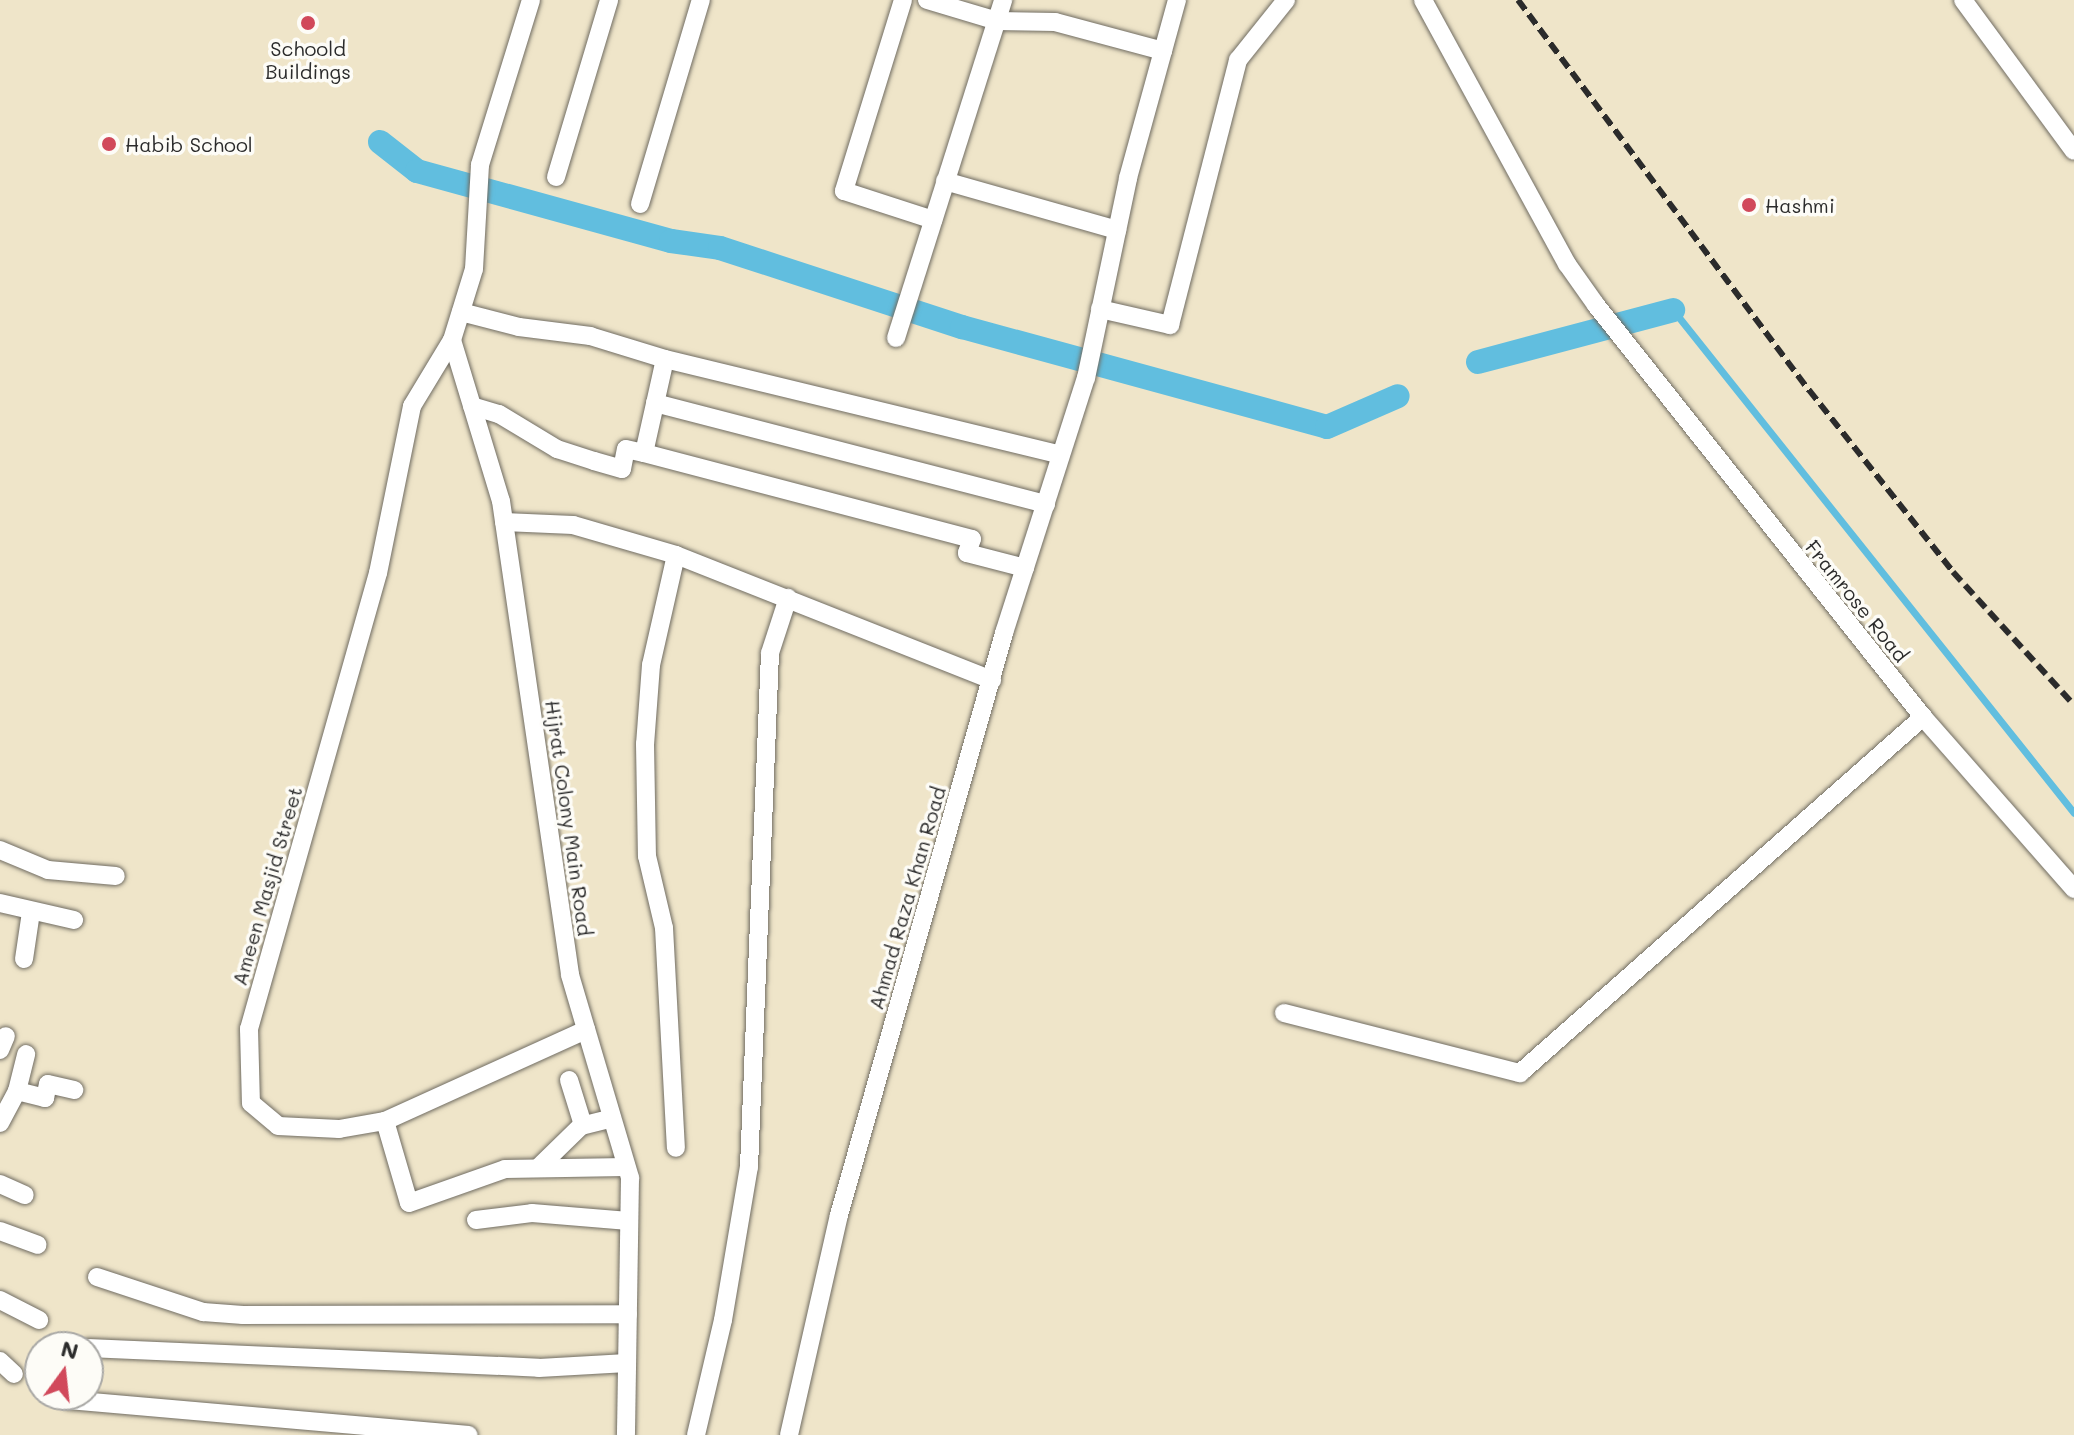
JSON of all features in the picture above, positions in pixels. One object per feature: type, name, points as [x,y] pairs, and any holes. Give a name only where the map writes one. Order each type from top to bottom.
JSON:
[{"type":"street","points":[[452,340],[474,269],[481,211],[480,165],[531,0]]},
{"type":"street","points":[[556,177],[609,0]]},
{"type":"street","points":[[640,204],[701,0]]},
{"type":"street","points":[[903,0],[844,191],[933,220]]},
{"type":"street","points":[[927,0],[997,21],[1055,22],[1163,51]]},
{"type":"street","points":[[896,338],[1003,0]]},
{"type":"street","name":"Ahmad Raza Khan Road","points":[[789,1435],[839,1215],[1025,568],[1086,378],[1117,230],[1177,0]]},
{"type":"street","points":[[1100,309],[1170,325],[1238,60],[1286,0]]},
{"type":"street","name":"Framrose Road","points":[[1423,0],[1560,251],[1596,305],[1923,717],[2074,889]]},
{"type":"street","points":[[1963,0],[2074,151]]},
{"type":"street","points":[[945,181],[1117,230]]},
{"type":"street","points":[[461,312],[519,327],[590,336],[665,359],[1061,455]]},
{"type":"street","name":"Hijrat Colony Main Road","points":[[452,340],[504,522],[570,975],[626,1167],[629,1221],[626,1435]]},
{"type":"street","name":"Ameen Masjid Street","points":[[452,340],[412,406],[374,588],[249,1029],[251,1103],[278,1126],[339,1129],[385,1121],[586,1030]]},
{"type":"street","points":[[644,453],[665,359]]},
{"type":"street","points":[[655,403],[1046,504]]},
{"type":"street","points":[[472,406],[499,414],[557,449],[594,461],[622,469],[626,449],[644,453],[972,539],[967,553],[1025,568]]},
{"type":"street","points":[[504,522],[573,525],[676,555],[992,680]]},
{"type":"street","points":[[676,555],[651,665],[645,744],[647,856],[664,928],[676,1148]]},
{"type":"street","points":[[696,1435],[723,1320],[749,1167],[770,653],[788,598]]},
{"type":"street","points":[[1284,1013],[1520,1073],[1923,717]]},
{"type":"street","points":[[0,850],[48,870],[116,876]]},
{"type":"street","points":[[0,903],[74,920]]},
{"type":"street","points":[[24,959],[31,912]]},
{"type":"street","points":[[0,1123],[17,1091],[26,1054]]},
{"type":"street","points":[[569,1080],[583,1125]]},
{"type":"street","points":[[17,1091],[45,1098],[48,1084],[74,1090]]},
{"type":"street","points":[[540,1166],[583,1125],[612,1118]]},
{"type":"street","points":[[385,1121],[409,1203],[505,1169],[540,1166],[626,1167]]},
{"type":"street","points":[[0,1184],[25,1195]]},
{"type":"street","points":[[476,1220],[532,1213],[629,1221]]},
{"type":"street","points":[[0,1231],[38,1245]]},
{"type":"street","points":[[97,1277],[203,1312],[243,1315],[628,1314]]},
{"type":"street","points":[[0,1300],[39,1320]]},
{"type":"street","points":[[104,1349],[539,1368],[627,1363]]},
{"type":"street","points":[[104,1403],[468,1435]]},
{"type":"waterway","points":[[380,142],[417,171],[671,241],[720,248],[962,327],[1327,427],[1398,396]]},
{"type":"waterway","points":[[1673,310],[2074,813]]},
{"type":"waterway","points":[[1478,362],[1673,310]]},
{"type":"railway","points":[[1518,0],[1809,390],[1953,572],[2074,705]]},
{"type":"place","name":"Schoold Buildings","points":[[308,23]]},
{"type":"place","name":"Habib School","points":[[109,144]]},
{"type":"place","name":"Hashmi","points":[[1749,205]]}]
